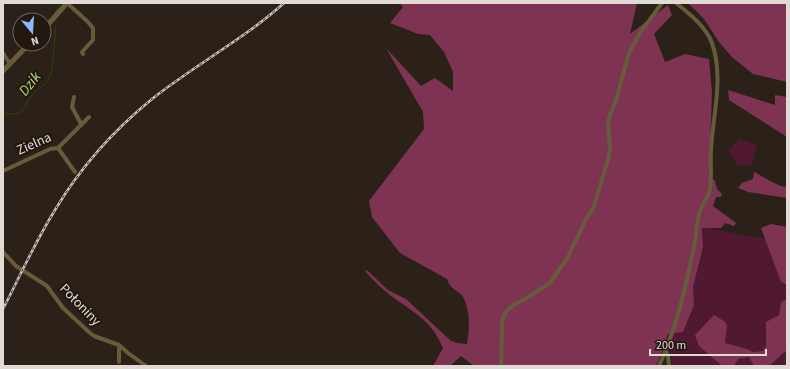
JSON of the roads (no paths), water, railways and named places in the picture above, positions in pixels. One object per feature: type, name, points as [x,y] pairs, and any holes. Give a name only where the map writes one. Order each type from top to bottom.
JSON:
[{"type":"street","points":[[52,20],[67,3],[87,21],[92,28],[93,40],[82,52],[83,54]]},
{"type":"street","points":[[501,366],[502,321],[505,313],[512,306],[550,283],[568,257],[587,217],[593,209],[609,157],[609,118],[616,100],[629,53],[640,33],[662,3]]},
{"type":"street","points":[[659,366],[666,352],[684,295],[684,288],[696,238],[699,213],[708,198],[717,90],[715,53],[711,39],[704,29],[676,3]]},
{"type":"street","points":[[3,71],[21,52]]},
{"type":"street","points":[[3,53],[10,64]]},
{"type":"street","points":[[74,97],[72,107],[81,124]]},
{"type":"street","name":"Zielna","points":[[3,170],[50,149],[58,148],[89,117]]},
{"type":"street","points":[[58,148],[75,172]]},
{"type":"street","name":"Połoniny","points":[[3,252],[16,266],[47,286],[63,308],[94,336],[119,345],[131,356],[146,366]]},
{"type":"street","points":[[119,345],[119,362]]},
{"type":"street","points":[[666,352],[668,355],[669,366]]},
{"type":"waterway","name":"Dzik","points":[[55,13],[60,3]]},
{"type":"waterway","name":"Dzik","points":[[3,113],[16,114],[21,112],[33,94],[41,86],[47,83],[52,70],[56,25]]},
{"type":"railway","points":[[3,309],[34,247],[55,210],[75,179],[99,150],[124,124],[152,99],[253,28],[284,3]]}]
